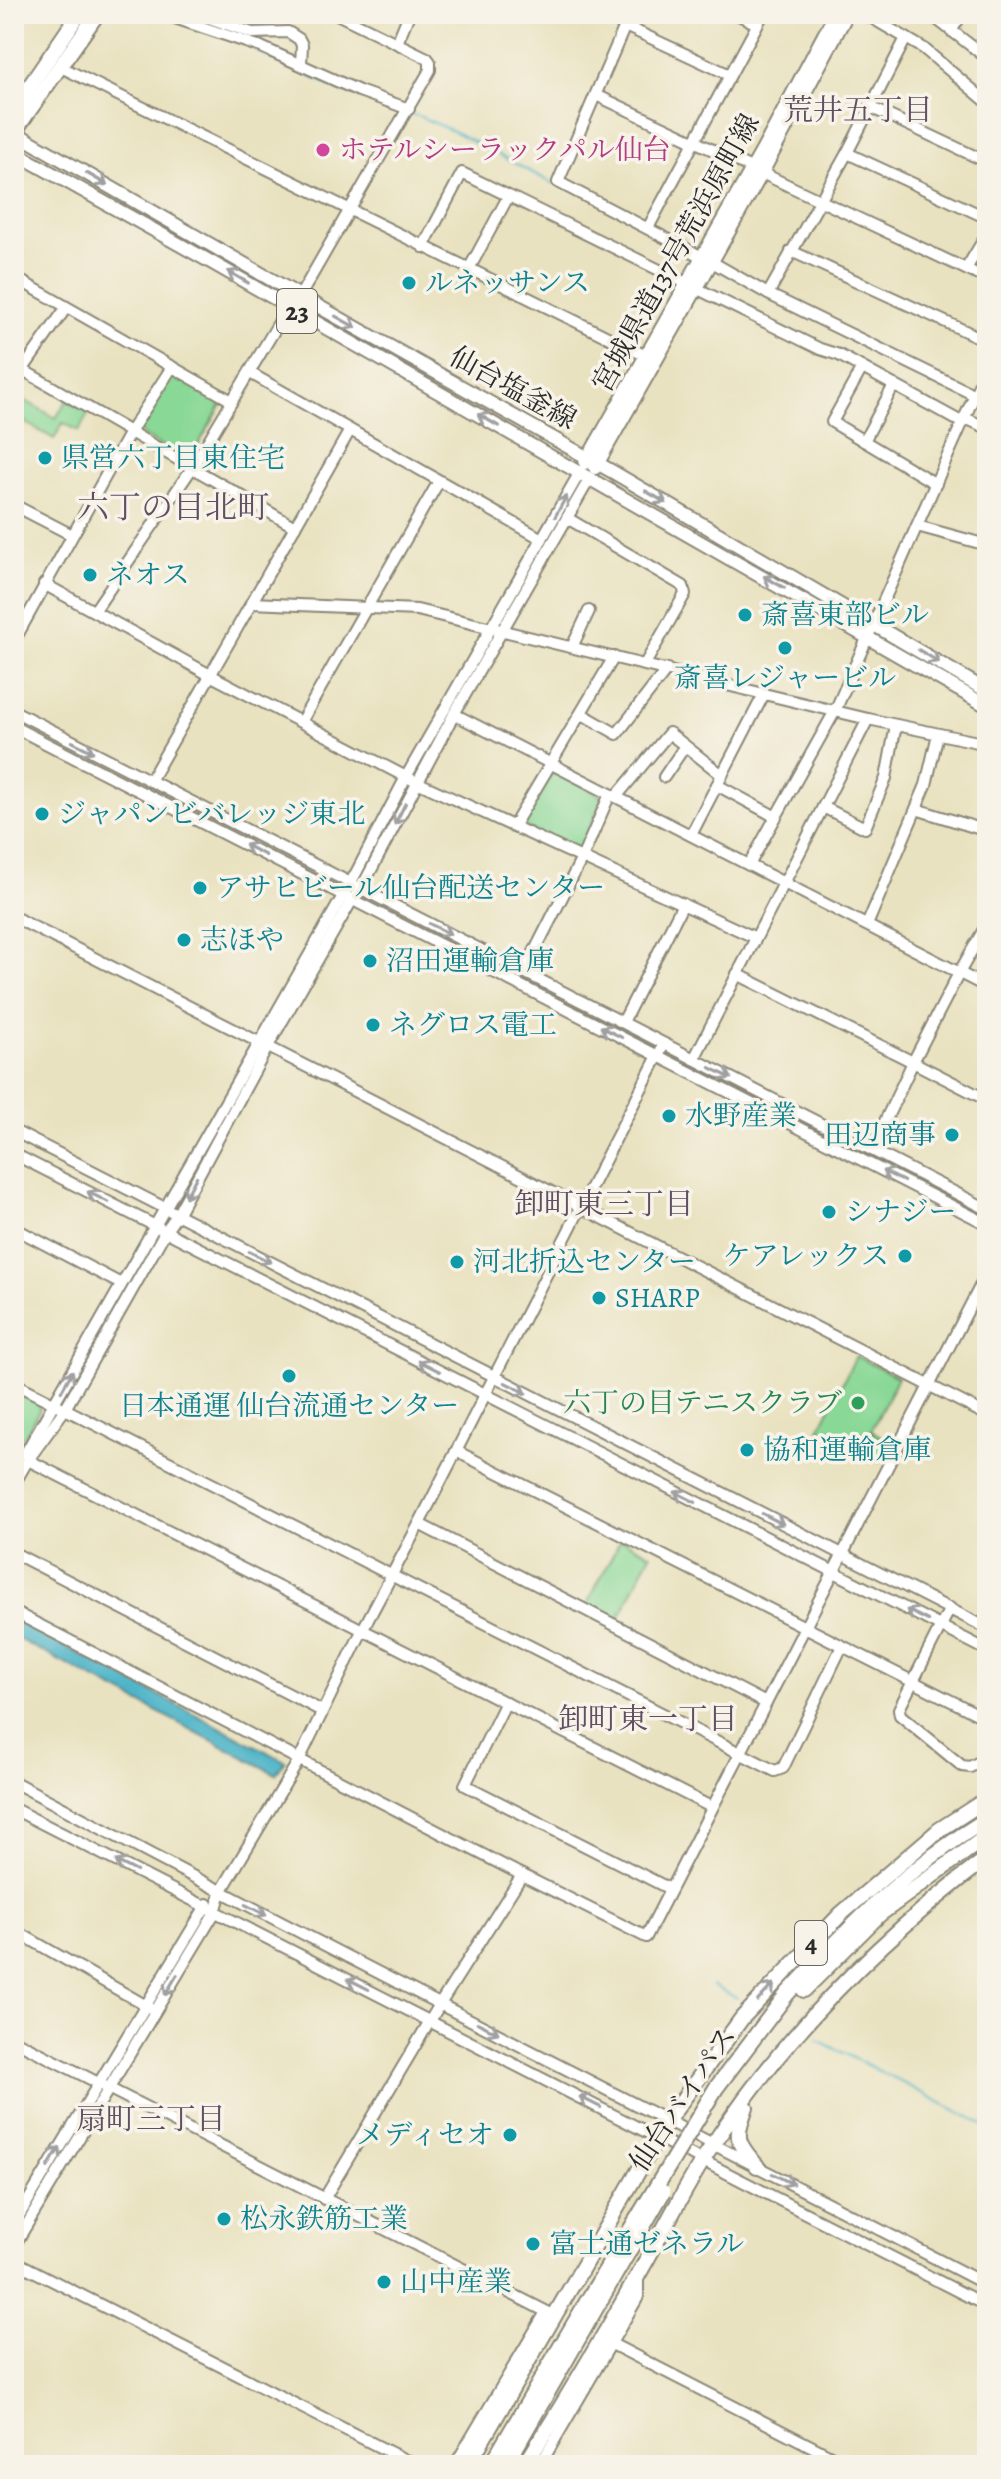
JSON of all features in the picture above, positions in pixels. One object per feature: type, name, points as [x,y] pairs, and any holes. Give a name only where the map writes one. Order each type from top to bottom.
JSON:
[{"type":"highway","points":[[14,109],[79,14]]},
{"type":"highway","points":[[14,132],[97,14]]},
{"type":"highway","name":"4","points":[[468,2465],[550,2314],[668,2120],[742,2018],[815,1938],[902,1860],[939,1830],[987,1799]]},
{"type":"highway","name":"仙台バイパス","points":[[506,2465],[600,2291],[716,2088],[849,1927],[877,1900],[938,1852],[987,1819]]},
{"type":"highway","name":"仙台バイパス","points":[[791,1997],[880,1914],[987,1836]]},
{"type":"highway","name":"4","points":[[525,2465],[606,2341],[703,2159],[753,2087],[849,1978],[913,1917],[987,1858]]},
{"type":"highway","points":[[753,2087],[737,2136],[757,2166]]},
{"type":"highway","name":"仙台バイパス","points":[[491,2465],[600,2291]]},
{"type":"main road","name":"宮城県道137号荒浜原町線","points":[[757,170],[835,14]]},
{"type":"main road","name":"宮城県道137号荒浜原町線","points":[[585,475],[847,14]]},
{"type":"main road","name":"仙台塩釜線","points":[[14,132],[593,461],[987,691]]},
{"type":"main road","name":"仙台塩釜線","points":[[14,152],[987,706]]},
{"type":"street","points":[[163,14],[261,47],[359,91],[409,109]]},
{"type":"street","points":[[198,14],[252,33],[281,31],[294,34],[302,45],[301,64]]},
{"type":"street","points":[[95,610],[192,468],[290,307],[300,296],[430,70],[427,58],[337,14]]},
{"type":"street","points":[[397,43],[409,14]]},
{"type":"street","points":[[630,14],[558,182],[768,294],[987,401]]},
{"type":"street","points":[[648,228],[760,19],[737,14]]},
{"type":"street","points":[[865,14],[923,48],[987,102]]},
{"type":"street","points":[[930,14],[986,55]]},
{"type":"street","points":[[951,31],[962,14]]},
{"type":"street","points":[[625,26],[730,75]]},
{"type":"street","points":[[768,294],[847,153],[906,38]]},
{"type":"street","points":[[59,66],[651,358]]},
{"type":"street","points":[[596,95],[987,279]]},
{"type":"street","points":[[870,107],[987,162]]},
{"type":"street","points":[[847,153],[987,218]]},
{"type":"street","points":[[423,247],[462,173],[964,420],[987,428]]},
{"type":"street","points":[[469,269],[508,197]]},
{"type":"street","points":[[966,269],[987,234]]},
{"type":"street","points":[[791,251],[987,341]]},
{"type":"street","points":[[14,277],[232,401]]},
{"type":"street","points":[[14,382],[18,368],[66,308]]},
{"type":"street","points":[[14,641],[130,432],[172,367]]},
{"type":"street","points":[[749,865],[835,711],[987,367]]},
{"type":"street","points":[[18,368],[295,527]]},
{"type":"street","points":[[862,368],[832,422],[936,484]]},
{"type":"street","points":[[250,373],[542,539]]},
{"type":"street","points":[[864,441],[894,385]]},
{"type":"street","points":[[150,781],[350,430]]},
{"type":"street","points":[[14,1484],[65,1409],[160,1229],[166,1209],[348,898],[350,884],[497,629],[567,518],[585,475]]},
{"type":"street","points":[[348,898],[361,889],[411,780],[454,714],[542,539],[585,475]]},
{"type":"street","points":[[301,722],[439,481]]},
{"type":"street","points":[[14,505],[72,535]]},
{"type":"street","points":[[567,518],[683,586],[685,594],[645,664]]},
{"type":"street","points":[[917,526],[987,545]]},
{"type":"street","points":[[44,584],[411,780],[756,938]]},
{"type":"street","points":[[251,603],[417,610],[868,719],[987,744]]},
{"type":"street","points":[[572,647],[589,611]]},
{"type":"street","points":[[513,827],[614,657]]},
{"type":"street","points":[[582,714],[617,734],[667,669]]},
{"type":"street","points":[[691,835],[764,694]]},
{"type":"street","points":[[14,711],[987,1209]]},
{"type":"street","points":[[454,714],[987,987]]},
{"type":"street","points":[[694,1059],[868,719]]},
{"type":"street","points":[[823,807],[865,828],[886,778],[896,725]]},
{"type":"street","points":[[14,727],[987,1224]]},
{"type":"street","points":[[524,972],[613,795],[669,733],[720,780],[776,817]]},
{"type":"street","points":[[867,925],[926,785],[938,734]]},
{"type":"street","points":[[664,777],[685,746]]},
{"type":"street","points":[[916,809],[987,831]]},
{"type":"street","points":[[623,1022],[683,904]]},
{"type":"street","points":[[14,917],[987,1415]]},
{"type":"street","points":[[872,1149],[913,1062],[987,924]]},
{"type":"street","points":[[737,974],[987,1100]]},
{"type":"street","points":[[14,1473],[121,1284],[160,1229],[177,1215],[263,1044]]},
{"type":"street","points":[[150,2008],[215,1912],[221,1892],[299,1760],[363,1629],[664,1044]]},
{"type":"street","points":[[14,1131],[987,1628]]},
{"type":"street","points":[[14,1154],[987,1650]]},
{"type":"street","points":[[14,1228],[121,1284]]},
{"type":"street","points":[[14,1612],[646,1937],[987,1273]]},
{"type":"street","points":[[14,1383],[775,1771],[783,1768],[842,1646]]},
{"type":"street","points":[[456,1451],[987,1719]]},
{"type":"street","points":[[28,1460],[711,1807]]},
{"type":"street","points":[[419,1524],[766,1703]]},
{"type":"street","points":[[14,1553],[322,1711]]},
{"type":"street","points":[[950,1608],[899,1709],[900,1715],[962,1766],[970,1767],[987,1758]]},
{"type":"street","points":[[506,1702],[465,1785],[670,1889]]},
{"type":"street","points":[[14,1782],[221,1892],[987,2285]]},
{"type":"street","points":[[14,1809],[987,2306]]},
{"type":"street","points":[[324,2199],[440,2004],[522,1875]]},
{"type":"street","points":[[14,2246],[150,2008],[204,1906],[221,1892]]},
{"type":"street","points":[[14,1930],[150,2008]]},
{"type":"street","points":[[14,2040],[550,2314],[455,2465]]},
{"type":"street","points":[[14,2224],[104,2085]]},
{"type":"street","points":[[14,2261],[415,2465]]},
{"type":"street","points":[[540,2465],[606,2341],[848,2465]]},
{"type":"street","points":[[984,2465],[987,2460]]},
{"type":"green space","points":[[177,374],[219,399],[221,406],[190,459],[185,460],[139,430],[170,376]]},
{"type":"green space","points":[[22,399],[56,418],[67,400],[89,412],[79,431],[63,423],[54,439],[14,416]]},
{"type":"green space","points":[[559,773],[599,794],[602,801],[581,847],[573,850],[527,828],[524,821],[549,775]]},
{"type":"green space","name":"六丁の目テニスクラブ","points":[[856,1356],[898,1377],[871,1431],[890,1441],[879,1461],[819,1429]]},
{"type":"green space","points":[[14,1389],[39,1401],[40,1409],[14,1455]]},
{"type":"green space","points":[[621,1539],[651,1554],[618,1620],[587,1604]]},
{"type":"water","points":[[14,1620],[285,1761],[276,1774],[14,1637]]},
{"type":"waterway","points":[[257,51],[337,89],[402,112]]},
{"type":"waterway","points":[[412,115],[457,133],[554,184]]},
{"type":"waterway","points":[[712,1985],[737,1998]]},
{"type":"waterway","points":[[818,2040],[987,2126]]},
{"type":"place","name":"ホテルシーラックパル仙台","points":[[323,150]]},
{"type":"place","name":"ルネッサンス","points":[[409,283]]},
{"type":"place","name":"県営六丁目東住宅","points":[[45,458]]},
{"type":"place","name":"ネオス","points":[[90,575]]},
{"type":"place","name":"斎喜東部ビル","points":[[745,615]]},
{"type":"place","name":"斎喜レジャービル","points":[[785,648]]},
{"type":"place","name":"ジャパンビバレッジ東北","points":[[42,814]]},
{"type":"place","name":"アサヒビール仙台配送センター","points":[[200,888]]},
{"type":"place","name":"志ほや","points":[[184,940]]},
{"type":"place","name":"沼田運輸倉庫","points":[[370,961]]},
{"type":"place","name":"ネグロス電工","points":[[373,1025]]},
{"type":"place","name":"水野産業","points":[[669,1116]]},
{"type":"place","name":"田辺商事","points":[[952,1135]]},
{"type":"place","name":"シナジー","points":[[829,1212]]},
{"type":"place","name":"ケアレックス","points":[[905,1256]]},
{"type":"place","name":"河北折込センター","points":[[457,1262]]},
{"type":"place","name":"SHARP","points":[[599,1298]]},
{"type":"place","name":"日本通運 仙台流通センター","points":[[289,1376]]},
{"type":"place","name":"六丁の目テニスクラブ","points":[[858,1403]]},
{"type":"place","name":"協和運輸倉庫","points":[[747,1450]]},
{"type":"place","name":"メディセオ","points":[[510,2135]]},
{"type":"place","name":"松永鉄筋工業","points":[[224,2219]]},
{"type":"place","name":"富士通ゼネラル","points":[[533,2244]]},
{"type":"place","name":"山中産業","points":[[384,2282]]},
{"type":"district","name":"荒井五丁目","points":[[858,110]]},
{"type":"district","name":"六丁の目北町","points":[[173,507]]},
{"type":"district","name":"卸町東三丁目","points":[[604,1204]]},
{"type":"district","name":"卸町東一丁目","points":[[648,1719]]},
{"type":"district","name":"扇町三丁目","points":[[151,2119]]}]
